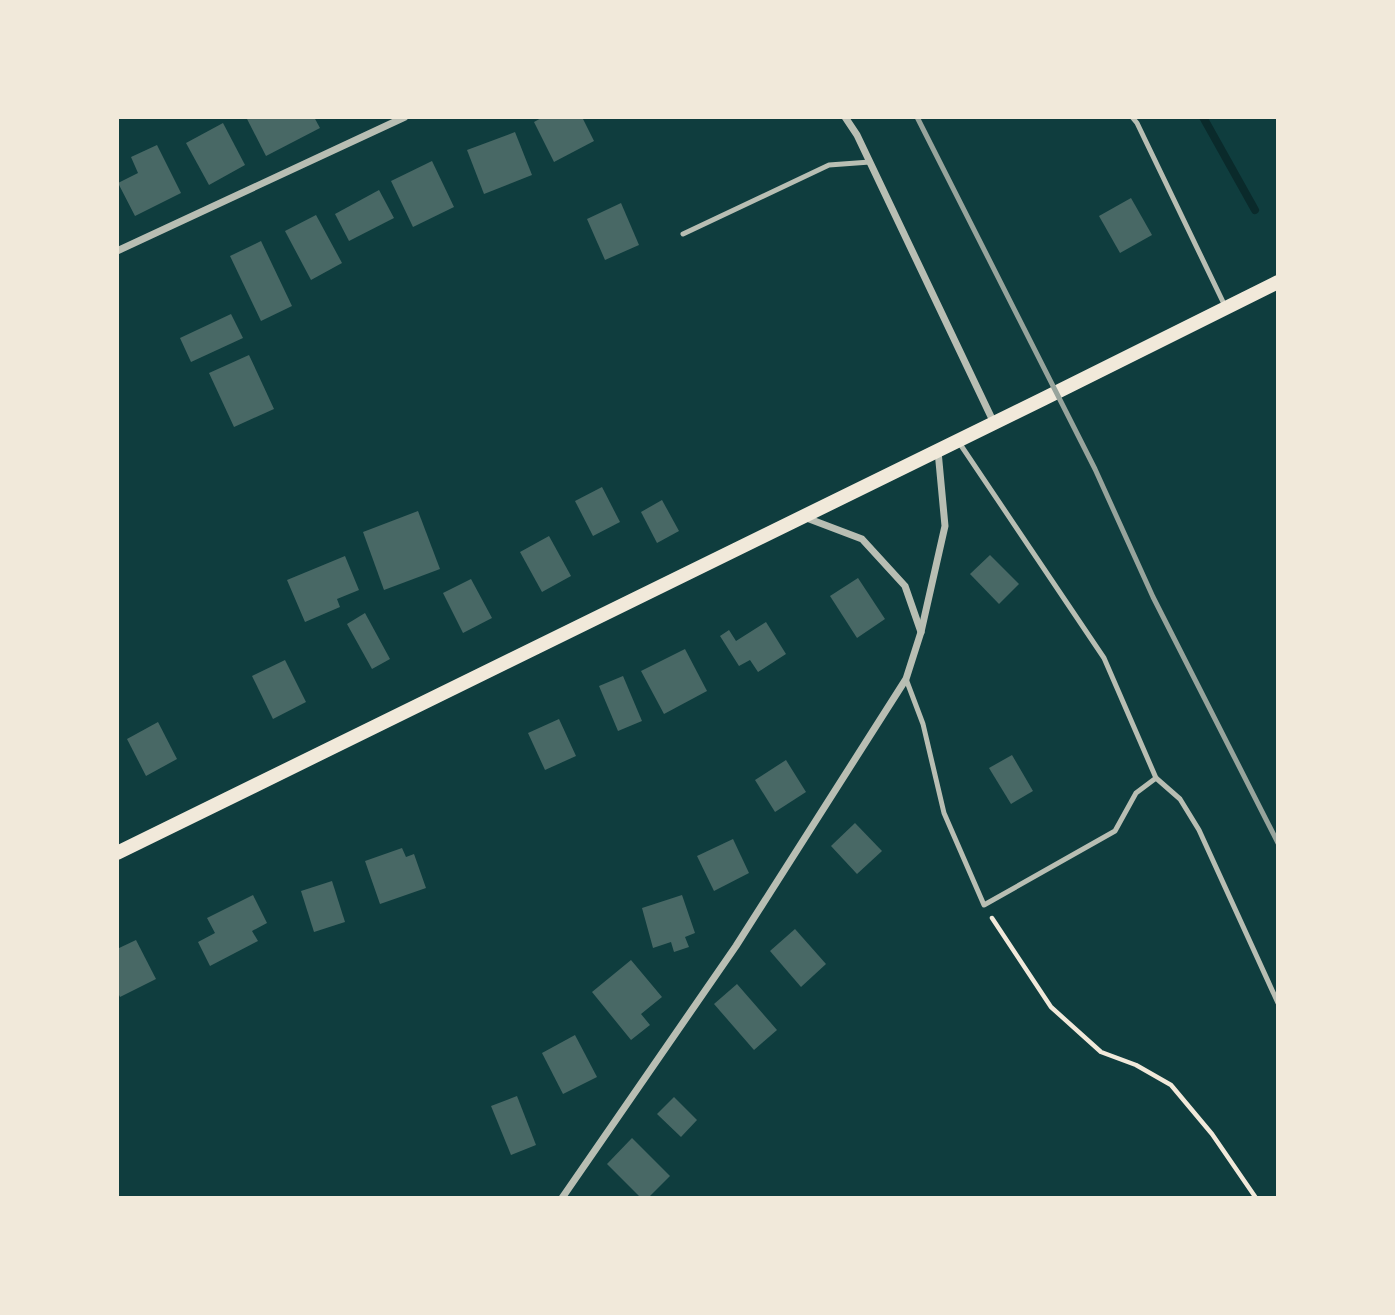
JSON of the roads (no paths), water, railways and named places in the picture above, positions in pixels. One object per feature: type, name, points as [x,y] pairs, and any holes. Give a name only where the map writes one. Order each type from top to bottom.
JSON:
[{"type":"main road","points":[[117,853],[1278,282]]},
{"type":"street","points":[[117,251],[405,117]]},
{"type":"street","points":[[845,117],[857,135],[994,423]]},
{"type":"street","points":[[562,1198],[736,946],[906,679],[921,632],[945,526],[938,451]]},
{"type":"street","points":[[803,517],[862,540],[905,586],[921,632]]},
{"type":"lane","points":[[1132,117],[1226,309]]},
{"type":"lane","points":[[683,234],[829,165],[870,162]]},
{"type":"lane","points":[[958,441],[1104,658],[1156,778],[1180,799],[1199,830],[1278,1003]]},
{"type":"lane","points":[[906,679],[923,724],[944,813],[984,905],[1115,831],[1136,793],[1156,778]]},
{"type":"waterway","points":[[1203,117],[1255,210]]},
{"type":"railway","points":[[917,117],[1095,469],[1153,597],[1278,843]]}]
